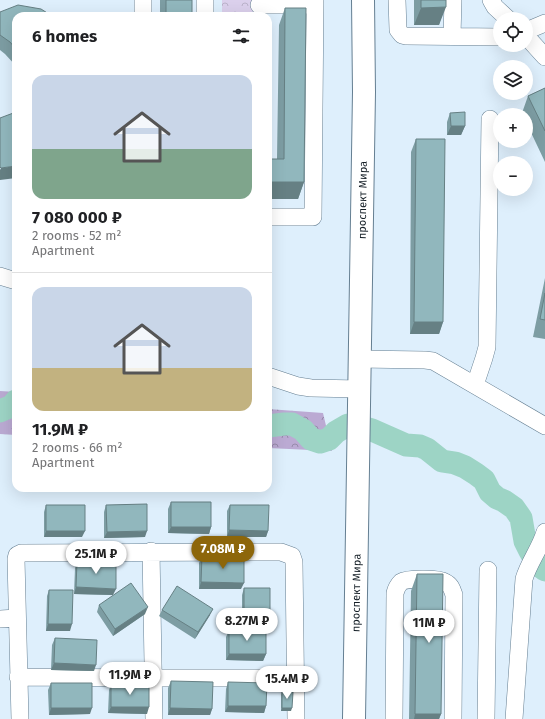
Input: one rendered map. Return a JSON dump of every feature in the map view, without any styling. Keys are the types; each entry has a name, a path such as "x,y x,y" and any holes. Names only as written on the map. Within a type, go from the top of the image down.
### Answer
{"main road":[{"name":"проспект Мира","path":"354,719 364,92 363,0"}],"street":[{"path":"143,0 143,12"},
{"path":"205,0 205,12"},
{"path":"397,0 398,30 402,35 493,37"},
{"path":"452,36 453,0"},
{"path":"491,0 500,12"},
{"path":"259,7 315,3 312,216 272,217"},
{"path":"533,28 545,22"},
{"path":"533,44 545,57"},
{"path":"475,385 487,347 490,119"},
{"path":"0,276 12,280"},
{"path":"359,359 433,361 545,426"},
{"path":"272,377 298,386 359,394"},
{"path":"514,719 522,593 527,570 543,538"},
{"path":"151,551 154,719"},
{"path":"20,719 18,677 17,555 21,553 151,551 281,552 292,556 294,562 296,719"},
{"path":"486,719 488,570"},
{"path":"394,719 395,593 397,587 402,582 407,580 439,580 446,582 452,587 454,595 453,719"},
{"path":"0,618 17,618"},
{"path":"18,677 296,678"}],"green space":[{"path":"222,0 253,0 253,12 222,12"},
{"path":"0,391 12,392 12,435 0,434"},
{"path":"272,409 323,413 332,451 272,448"}],"building":[{"path":"166,0 192,0 192,12 166,12"},
{"path":"421,0 446,0 446,7 421,8"},
{"path":"18,5 41,9 46,12 12,12 12,44 0,35 0,12"},
{"path":"285,8 306,8 304,182 272,182 272,159 284,159"},
{"path":"545,88 545,131 530,100 533,100 533,94"},
{"path":"465,112 465,126 451,126 450,113"},
{"path":"12,114 12,167 1,168 0,167 0,118"},
{"path":"416,139 445,139 443,322 414,322"},
{"path":"545,293 545,320 540,319"},
{"path":"171,502 211,502 211,527 171,527"},
{"path":"147,504 147,531 107,532 106,505"},
{"path":"46,505 85,505 85,531 46,531"},
{"path":"230,505 269,505 268,531 229,530"},
{"path":"202,556 244,557 244,583 201,582"},
{"path":"77,562 116,563 116,589 76,587"},
{"path":"417,574 443,574 441,714 415,714"},
{"path":"131,583 148,607 115,629 99,605"},
{"path":"177,586 213,609 198,632 162,610"},
{"path":"244,588 270,588 270,620 244,620"},
{"path":"49,590 73,590 72,624 48,624"},
{"path":"229,630 266,631 266,654 229,654"},
{"path":"55,638 97,640 96,665 54,663"},
{"path":"171,681 213,682 212,709 170,708"},
{"path":"228,682 267,683 266,706 228,706"},
{"path":"51,683 92,683 92,708 51,708"},
{"path":"111,684 149,684 149,707 111,707"},
{"path":"282,692 293,692 292,708 282,708"}],"waterway":[{"path":"0,411 12,406"},
{"path":"272,426 292,424 303,430 311,439 320,442 329,439 336,432 348,425 362,427 406,445 420,446 427,449 442,461 455,463 465,467 484,480 490,492 497,498 514,508 521,518 525,541 538,565 545,570"}]}
